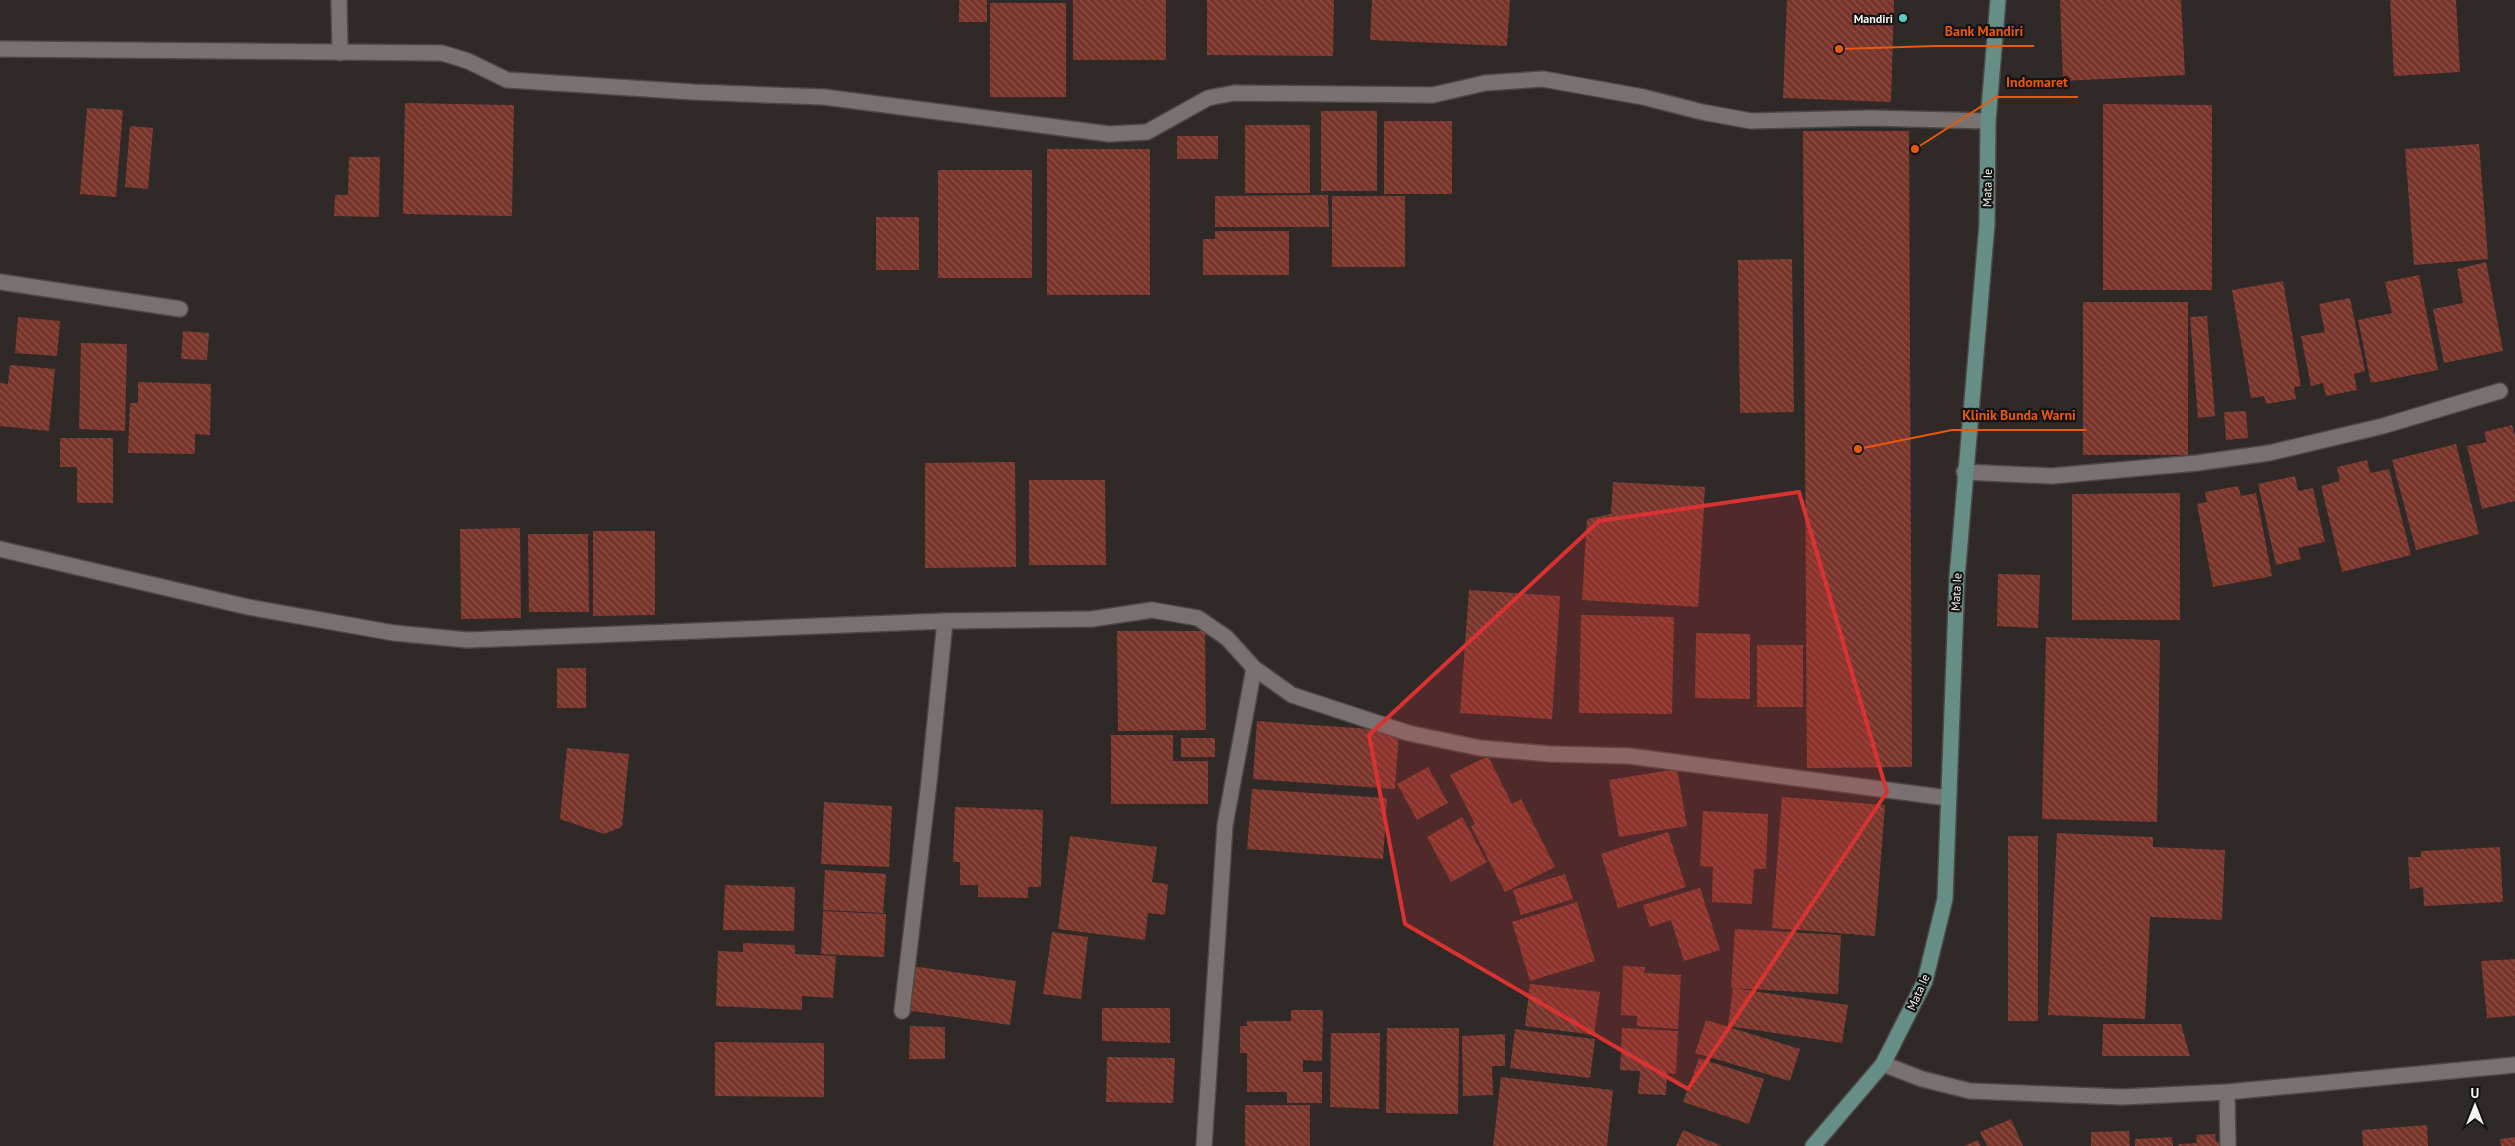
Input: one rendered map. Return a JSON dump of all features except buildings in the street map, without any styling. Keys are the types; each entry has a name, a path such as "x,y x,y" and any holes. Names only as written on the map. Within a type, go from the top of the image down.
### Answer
{"street":[{"path":"339,0 340,53"},
{"name":"Mata Ie","path":"1812,1146 1883,1064 1925,982 1934,952 1945,899 1957,578 1964,472 1987,224 1988,121 1998,0"},
{"path":"0,49 442,53 468,61 507,80 693,92 824,97 1109,134 1147,132 1208,98 1234,93 1434,95 1485,83 1543,79 1644,97 1702,112 1751,121 1871,118 1988,121"},
{"path":"0,282 180,309"},
{"path":"1964,472 2052,476 2197,463 2269,452 2384,426 2500,391"},
{"path":"0,549 248,607 394,633 468,640 945,621 1092,619 1152,610 1198,618 1227,638 1254,668 1292,695 1408,733 1480,748 1550,754 1629,756 1948,798"},
{"path":"902,1011 929,782 945,621"},
{"path":"1204,1146 1225,825 1254,668"},
{"path":"1883,1064 1922,1079 1970,1091 2122,1097 2227,1092 2515,1065"},
{"path":"2227,1092 2228,1146"}],"highlighted area":[{"path":"1799,492 1887,792 1688,1089 1405,924 1369,735 1599,521"}],"place":[{"name":"Mandiri","path":"1903,18"},
{"name":"Bank Mandiri","path":"1839,49"},
{"name":"Indomaret","path":"1915,149"},
{"name":"Klinik Bunda Warni","path":"1858,449"}]}
